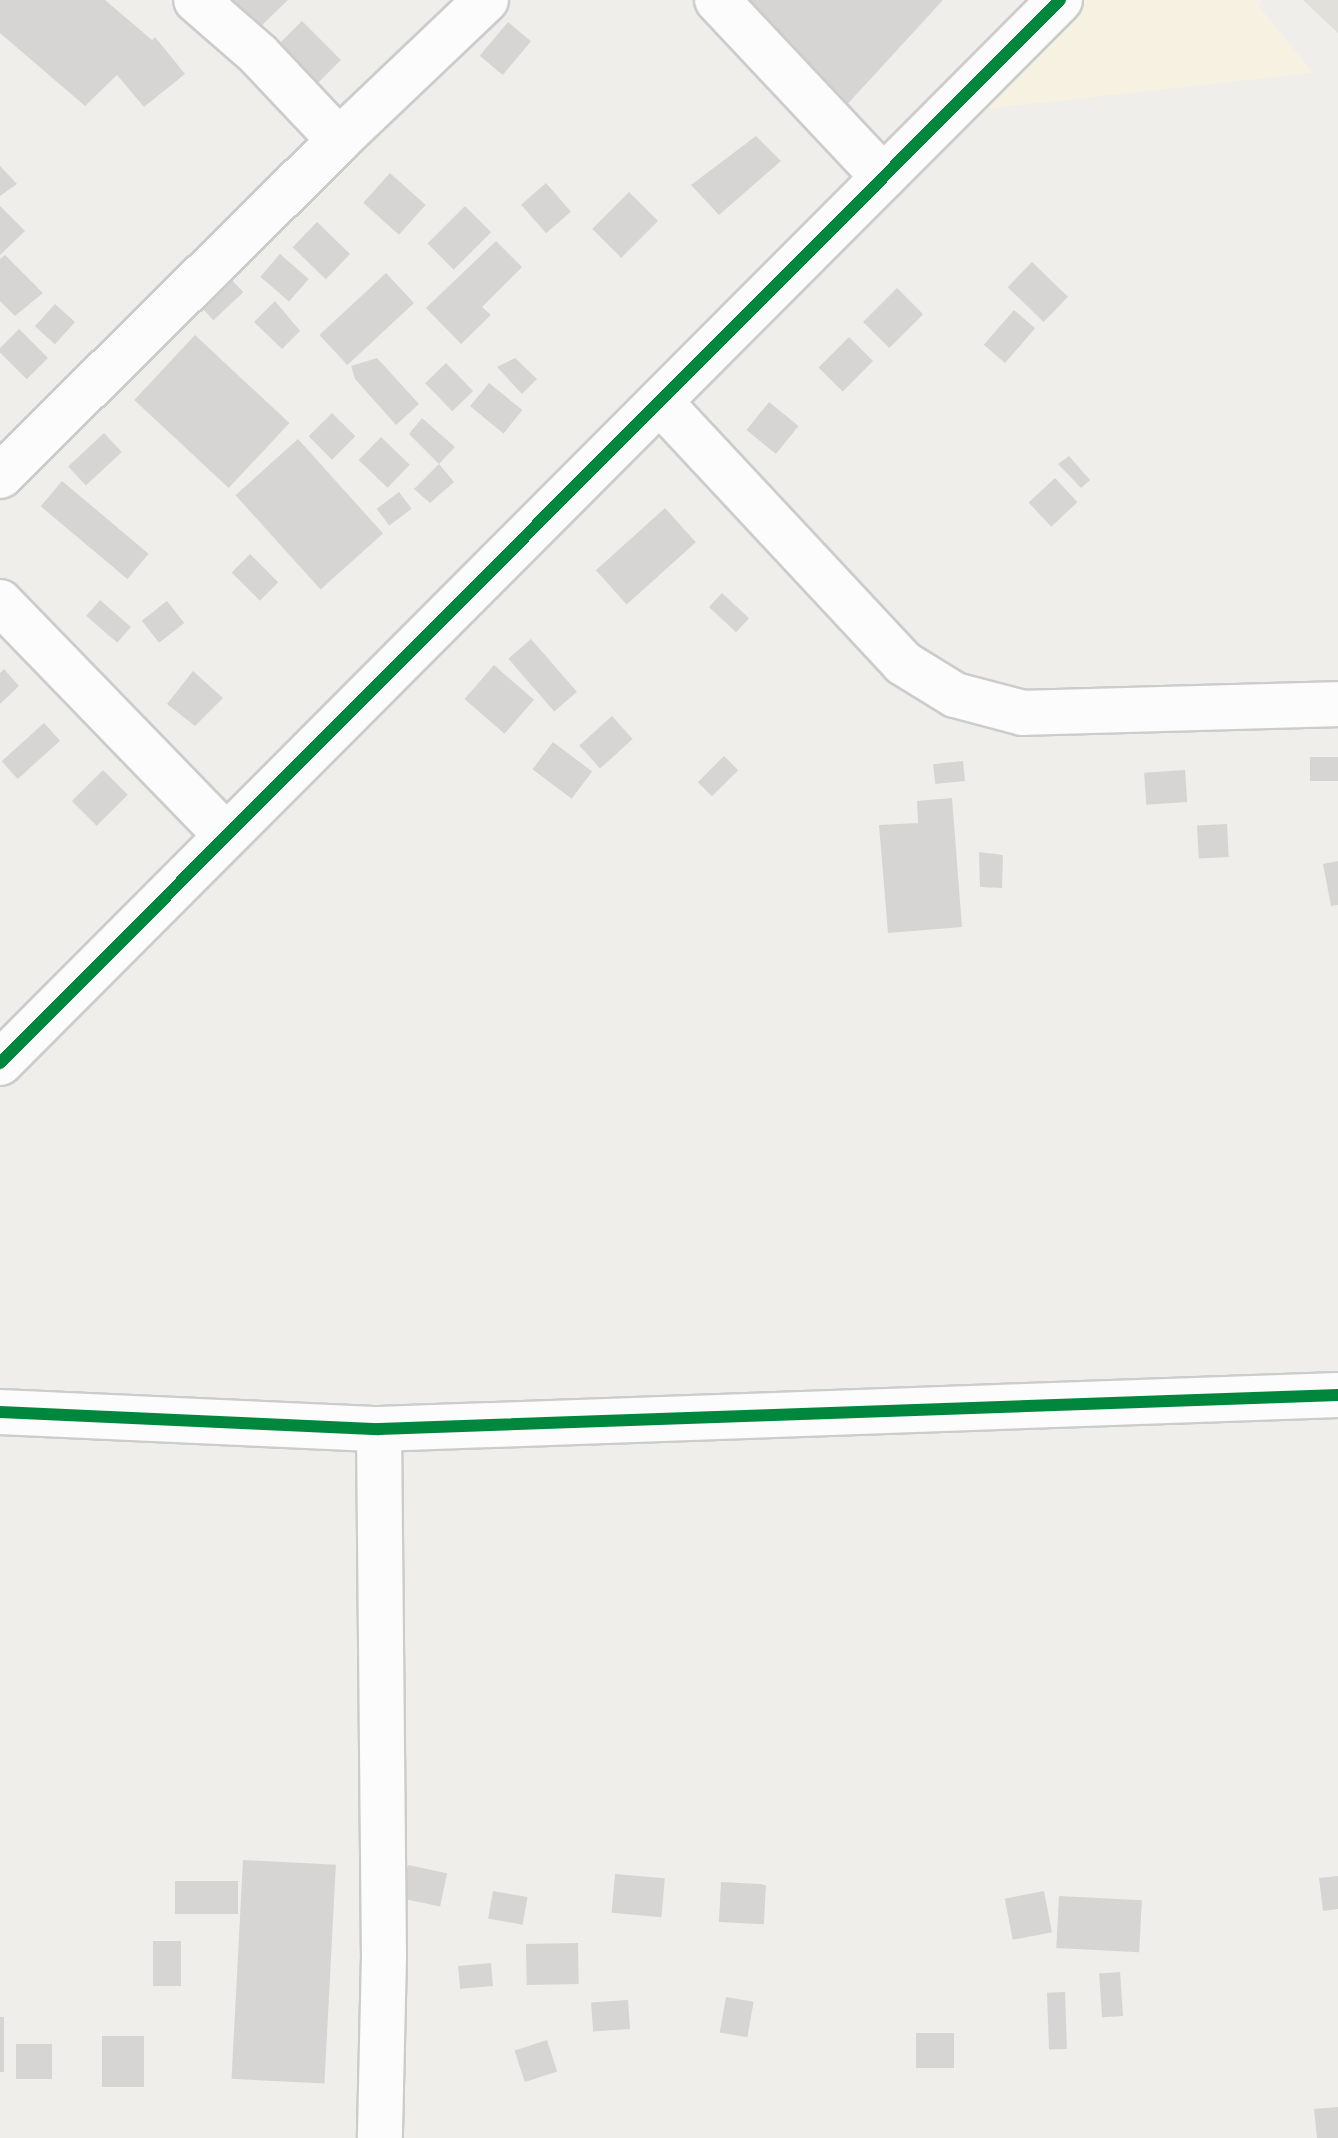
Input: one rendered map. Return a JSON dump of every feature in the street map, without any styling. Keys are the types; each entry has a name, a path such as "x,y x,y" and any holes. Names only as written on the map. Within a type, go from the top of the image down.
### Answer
{"street":[{"path":"196,0 258,54 339,140"},
{"path":"0,476 339,140 486,0"},
{"path":"717,0 883,177"},
{"path":"0,1063 1060,0"},
{"path":"660,402 903,663 955,695 1023,713 1338,704"},
{"path":"0,602 226,835"},
{"path":"2,1409 379,1429 1338,1395"},
{"path":"379,1429 384,1939 380,2138"}],"shaded area":[{"path":"1303,0 1338,0 1338,33"}],"sand":[{"path":"1074,0 1262,0 1258,5 1313,73 948,113"}],"building":[{"path":"0,0 105,0 152,40 155,37 185,74 144,107 117,75 85,106 0,33"},
{"path":"226,0 288,0 256,31"},
{"path":"737,0 943,0 843,109"},
{"path":"302,21 341,60 316,85 277,46"},
{"path":"508,22 531,41 503,75 480,56"},
{"path":"756,136 781,161 719,215 691,185"},
{"path":"0,166 17,184 0,196"},
{"path":"390,173 426,205 399,235 363,203"},
{"path":"546,183 571,212 546,233 521,205"},
{"path":"629,192 658,221 621,258 592,229"},
{"path":"0,206 25,231 0,255"},
{"path":"465,206 491,232 454,270 428,243"},
{"path":"317,222 350,254 326,279 293,247"},
{"path":"496,241 522,267 482,307 491,315 461,344 426,308"},
{"path":"280,254 309,279 289,302 260,277"},
{"path":"5,255 43,293 15,316 0,301 0,259"},
{"path":"1032,262 1068,297 1044,322 1008,287"},
{"path":"386,273 414,303 347,365 319,335"},
{"path":"229,277 243,292 213,320 199,305"},
{"path":"897,288 923,314 889,348 863,322"},
{"path":"275,301 300,331 282,349 254,322"},
{"path":"55,304 75,322 55,344 35,326"},
{"path":"1014,310 1035,328 1005,363 984,345"},
{"path":"19,329 48,358 27,379 0,352 0,348"},
{"path":"195,335 289,423 229,488 134,400"},
{"path":"849,337 873,361 843,391 819,367"},
{"path":"377,358 419,404 396,425 355,379 351,366"},
{"path":"515,358 537,379 522,394 497,367"},
{"path":"446,363 473,391 452,411 425,383"},
{"path":"489,383 522,410 504,433 470,406"},
{"path":"769,402 799,426 776,454 746,430"},
{"path":"332,413 355,436 332,460 309,436"},
{"path":"422,418 455,447 439,464 409,434"},
{"path":"104,433 122,452 86,485 68,466"},
{"path":"381,437 410,465 388,488 359,460"},
{"path":"298,439 383,533 321,590 236,495"},
{"path":"1069,456 1090,480 1081,488 1058,464"},
{"path":"439,464 454,482 430,503 414,489"},
{"path":"1055,478 1078,502 1051,527 1029,503"},
{"path":"62,481 149,554 127,579 41,506"},
{"path":"399,492 412,509 389,526 377,509"},
{"path":"665,508 696,542 627,604 596,570"},
{"path":"250,554 278,582 260,601 232,572"},
{"path":"722,593 749,618 736,632 709,607"},
{"path":"100,600 131,627 117,643 86,616"},
{"path":"167,601 184,623 159,643 142,621"},
{"path":"531,639 577,692 554,712 508,659"},
{"path":"494,665 534,700 504,734 464,699"},
{"path":"4,669 19,686 0,704 0,673"},
{"path":"193,671 223,698 195,726 167,704"},
{"path":"612,716 633,739 600,768 579,745"},
{"path":"44,723 60,741 18,779 2,761"},
{"path":"553,742 592,771 572,799 533,769"},
{"path":"724,756 738,770 712,796 698,782"},
{"path":"1310,757 1338,757 1338,781 1310,781"},
{"path":"963,761 965,781 935,784 933,764"},
{"path":"103,770 128,795 97,826 72,801"},
{"path":"1185,770 1187,802 1146,805 1144,773"},
{"path":"952,798 962,927 888,933 879,825 918,823 917,801"},
{"path":"1227,824 1229,857 1199,859 1197,826"},
{"path":"979,852 1003,855 1002,888 980,887"},
{"path":"1338,861 1338,905 1331,906 1323,864"},
{"path":"243,1860 336,1865 324,2084 232,2079"},
{"path":"408,1865 447,1873 440,1907 401,1898"},
{"path":"615,1874 665,1878 661,1917 612,1913"},
{"path":"1338,1876 1338,1909 1323,1911 1319,1878"},
{"path":"175,1881 238,1881 238,1914 175,1914"},
{"path":"721,1882 766,1884 764,1924 719,1922"},
{"path":"493,1891 527,1897 523,1925 488,1919"},
{"path":"1044,1891 1052,1932 1013,1940 1005,1899"},
{"path":"1059,1896 1142,1900 1139,1952 1056,1948"},
{"path":"153,1941 181,1941 181,1986 153,1986"},
{"path":"578,1943 579,1984 527,1985 526,1944"},
{"path":"491,1963 493,1986 460,1989 458,1966"},
{"path":"1120,1972 1123,2016 1102,2017 1099,1973"},
{"path":"1065,1992 1067,2049 1049,2050 1047,1993"},
{"path":"726,1997 754,2002 747,2037 720,2032"},
{"path":"628,2000 630,2029 593,2032 591,2003"},
{"path":"0,2017 4,2017 4,2072 0,2072"},
{"path":"916,2033 954,2033 954,2068 916,2068"},
{"path":"102,2036 144,2036 144,2087 102,2087"},
{"path":"547,2040 557,2071 525,2082 515,2051"},
{"path":"16,2044 52,2044 52,2079 16,2079"},
{"path":"1338,2107 1338,2138 1317,2138 1314,2109"}],"cycle path":[{"path":"0,1063 1060,0"},
{"path":"0,1412 379,1429 1338,1395"}]}
